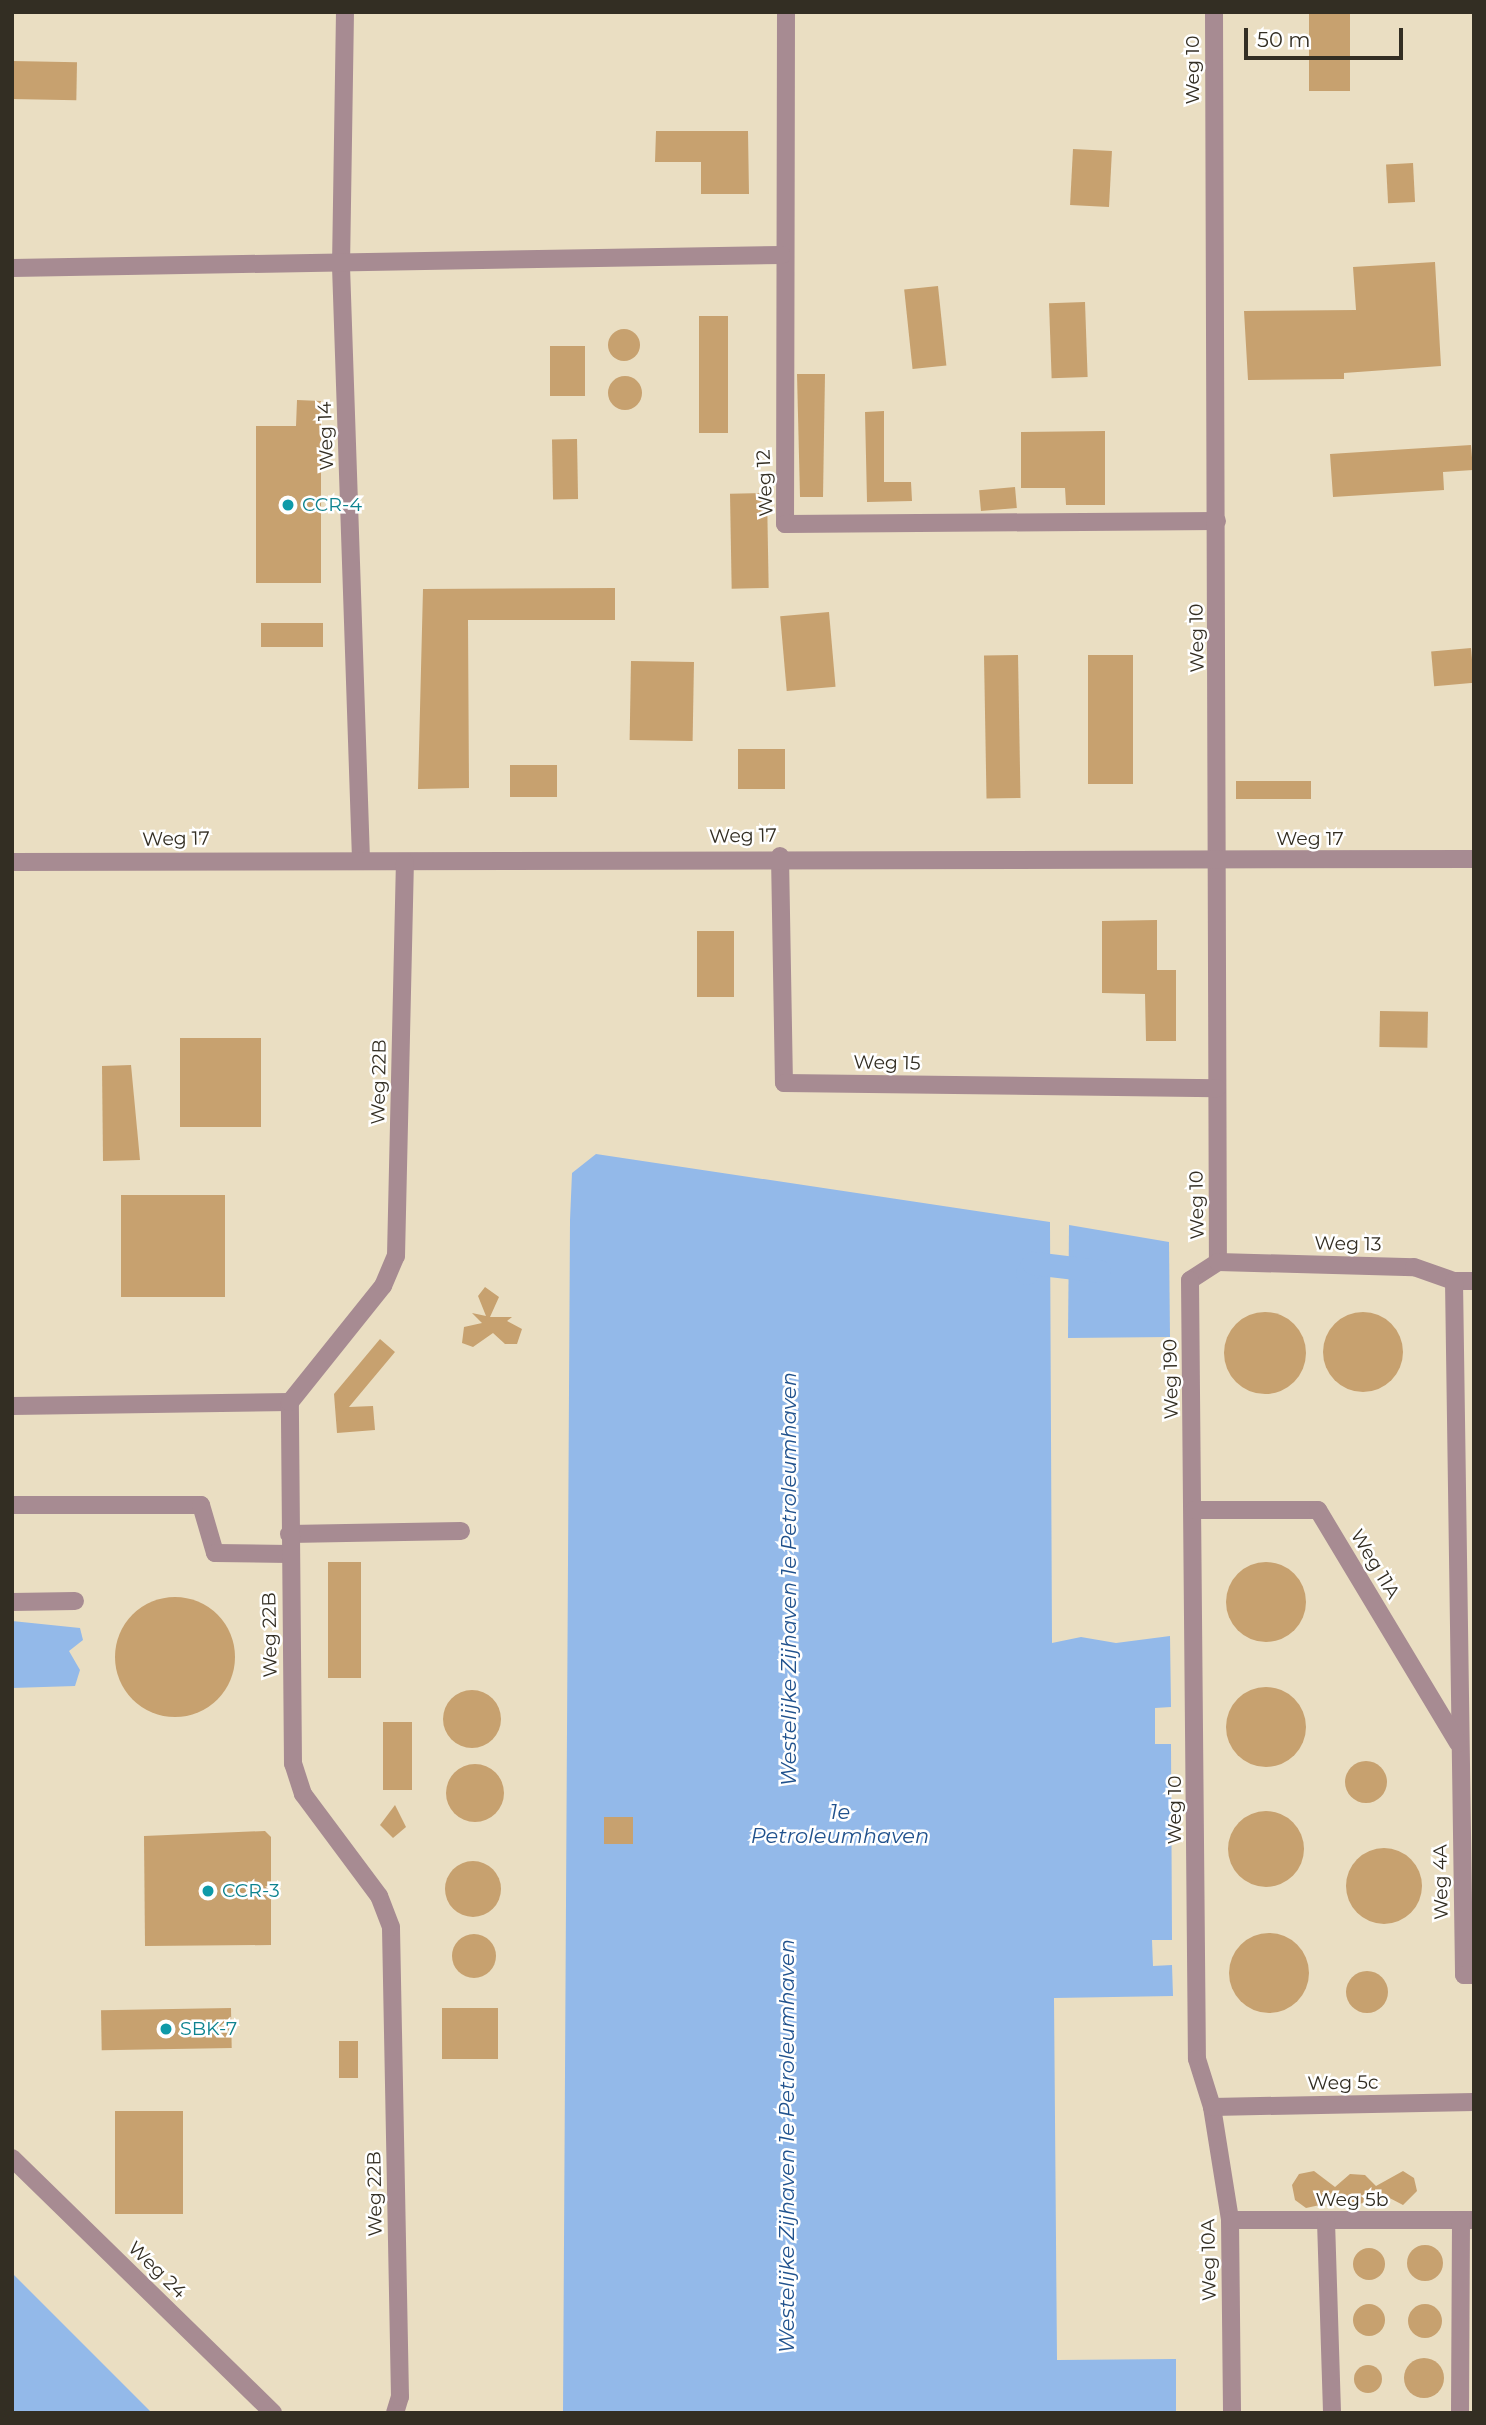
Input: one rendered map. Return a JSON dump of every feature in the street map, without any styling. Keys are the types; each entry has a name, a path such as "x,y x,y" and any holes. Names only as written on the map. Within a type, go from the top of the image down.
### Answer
{"lane":[{"name":"Weg 14","path":"345,12 341,266 360,858"},
{"name":"Weg 12","path":"786,12 782,255 785,524 1217,521"},
{"name":"Weg 10","path":"1214,12 1221,860 1216,1088 1218,1262"},
{"path":"12,268 341,266 782,255"},
{"name":"Weg 17","path":"12,862 360,858 405,862 780,856 1474,859"},
{"name":"Weg 15","path":"780,856 784,1083 1216,1088"},
{"name":"Weg 22B","path":"395,2413 400,2397 391,1927 379,1896 303,1794 293,1763 289,1402 383,1286 396,1256 405,862"},
{"name":"Weg 13","path":"1218,1262 1414,1267 1454,1281 1474,1281"},
{"name":"Weg 190","path":"1194,1510 1190,1280 1218,1262"},
{"path":"1454,1281 1460,1745 1467,1779"},
{"path":"12,1406 289,1402"},
{"path":"12,1504 201,1505 215,1553 289,1554"},
{"name":"Weg 10","path":"1194,1510 1197,2059 1212,2107"},
{"name":"Weg 11A","path":"1194,1510 1318,1510 1460,1745"},
{"path":"289,1534 461,1531"},
{"path":"12,1602 75,1601"},
{"name":"Weg 4A","path":"1467,1779 1464,1975 1474,1975"},
{"name":"Weg 5c","path":"1212,2107 1474,2102"},
{"name":"Weg 10A","path":"1212,2107 1230,2220 1232,2413"},
{"name":"Weg 24","path":"12,2158 273,2413"},
{"name":"Weg 5b","path":"1230,2220 1467,2220"},
{"path":"1460,2413 1467,2220"},
{"path":"1326,2221 1332,2413"}],"water":[{"name":"1e Petroleumhaven","path":"596,1154 1050,1222 1052,1643 1081,1637 1116,1643 1170,1636 1171,1707 1155,1708 1155,1744 1171,1744 1172,1940 1152,1940 1153,1966 1172,1965 1173,1996 1054,1998 1057,2360 1176,2359 1176,2413 563,2413 570,1220 572,1173"},
{"path":"1069,1225 1169,1242 1170,1337 1068,1338"},
{"path":"12,1621 80,1628 83,1640 69,1651 80,1670 75,1686 12,1688"},
{"path":"12,2273 152,2413 12,2413"}],"building":[{"path":"1309,12 1350,12 1350,91 1309,91"},
{"path":"12,61 77,62 76,100 12,99"},
{"path":"656,131 748,131 749,194 701,194 701,162 655,162"},
{"path":"1073,149 1112,151 1109,207 1070,205"},
{"path":"1413,163 1415,202 1388,203 1386,164"},
{"path":"1435,262 1441,366 1344,373 1344,379 1248,380 1244,311 1356,310 1353,267"},
{"path":"938,286 946,366 913,369 904,290"},
{"path":"1085,302 1088,377 1052,378 1049,303"},
{"path":"699,316 728,316 728,433 699,433"},
{"path":"624,329 635,334 640,345 635,356 624,361 613,356 608,345 613,334"},
{"path":"550,346 585,346 585,396 550,396"},
{"path":"797,374 825,374 823,497 800,497"},
{"path":"625,376 637,381 642,393 637,405 625,410 613,405 608,393 613,381"},
{"name":"CCR-4","path":"297,400 321,401 321,583 256,583 256,426 296,426"},
{"path":"884,411 884,482 911,482 912,501 867,502 865,412"},
{"path":"1105,431 1105,505 1066,505 1065,488 1021,488 1021,432"},
{"path":"552,439 577,439 578,499 553,499"},
{"path":"1471,445 1473,470 1443,472 1444,490 1333,497 1330,454"},
{"path":"1015,487 1017,508 981,511 979,490"},
{"path":"767,493 769,588 732,589 730,494"},
{"path":"615,588 615,620 468,620 469,788 418,789 423,589"},
{"path":"829,612 836,687 787,691 780,616"},
{"path":"261,623 323,623 323,647 261,647"},
{"path":"1471,648 1474,683 1434,686 1431,651"},
{"path":"1018,655 1020,798 987,799 984,656"},
{"path":"1088,655 1133,655 1133,784 1088,784"},
{"path":"631,661 694,662 693,741 630,740"},
{"path":"738,749 785,749 785,789 738,789"},
{"path":"510,765 557,765 557,797 510,797"},
{"path":"1236,781 1311,781 1311,799 1236,799"},
{"path":"1157,920 1157,970 1176,970 1176,1041 1146,1041 1145,994 1102,993 1102,921"},
{"path":"697,931 734,931 734,997 697,997"},
{"path":"1380,1011 1428,1012 1427,1048 1379,1047"},
{"path":"180,1038 261,1038 261,1127 180,1127"},
{"path":"131,1065 140,1160 103,1161 102,1066"},
{"path":"121,1195 225,1195 225,1297 121,1297"},
{"path":"485,1287 499,1297 490,1317 512,1317 507,1321 522,1329 517,1344 505,1344 493,1333 473,1347 462,1343 464,1327 482,1323 472,1313 486,1316 478,1296"},
{"path":"1265,1312 1281,1315 1294,1324 1303,1337 1306,1353 1303,1369 1294,1382 1281,1391 1265,1394 1249,1391 1236,1382 1227,1369 1224,1353 1227,1337 1236,1324 1249,1315"},
{"path":"1363,1312 1378,1315 1391,1324 1400,1337 1403,1352 1400,1367 1391,1380 1378,1389 1363,1392 1348,1389 1335,1380 1326,1367 1323,1352 1326,1337 1335,1324 1348,1315"},
{"path":"380,1339 395,1352 349,1407 373,1406 375,1430 337,1433 334,1394"},
{"path":"328,1562 361,1562 361,1678 328,1678"},
{"path":"1266,1562 1281,1565 1294,1574 1303,1587 1306,1602 1303,1617 1294,1630 1281,1639 1266,1642 1251,1639 1238,1630 1229,1617 1226,1602 1229,1587 1238,1574 1251,1565"},
{"path":"175,1597 198,1602 217,1615 230,1634 235,1657 230,1680 217,1699 198,1712 175,1717 152,1712 133,1699 120,1680 115,1657 120,1634 133,1615 152,1602"},
{"path":"1266,1687 1281,1690 1294,1699 1303,1712 1306,1727 1303,1742 1294,1755 1281,1764 1266,1767 1251,1764 1238,1755 1229,1742 1226,1727 1229,1712 1238,1699 1251,1690"},
{"path":"466,1690 478,1690 493,1698 501,1713 501,1725 493,1740 478,1748 466,1748 451,1740 443,1725 443,1713 451,1698"},
{"path":"383,1722 412,1722 412,1790 383,1790"},
{"path":"1366,1761 1381,1767 1387,1782 1381,1797 1366,1803 1351,1797 1345,1782 1351,1767"},
{"path":"469,1764 481,1764 496,1772 504,1787 504,1799 496,1814 481,1822 469,1822 454,1814 446,1799 446,1787 454,1772"},
{"path":"395,1805 406,1827 393,1838 380,1825"},
{"path":"1266,1811 1280,1814 1293,1822 1301,1835 1304,1849 1301,1863 1293,1876 1280,1884 1266,1887 1252,1884 1239,1876 1231,1863 1228,1849 1231,1835 1239,1822 1252,1814"},
{"path":"604,1817 633,1817 633,1844 604,1844"},
{"name":"CCR-3","path":"265,1831 271,1837 271,1945 145,1946 144,1836"},
{"path":"1384,1848 1398,1851 1411,1859 1419,1872 1422,1886 1419,1900 1411,1913 1398,1921 1384,1924 1370,1921 1357,1913 1349,1900 1346,1886 1349,1872 1357,1859 1370,1851"},
{"path":"468,1861 478,1861 493,1869 499,1878 499,1900 493,1909 478,1917 468,1917 450,1905 445,1894 445,1884 457,1866"},
{"path":"1269,1933 1284,1936 1297,1945 1306,1958 1309,1973 1306,1988 1297,2001 1284,2010 1269,2013 1254,2010 1241,2001 1232,1988 1229,1973 1232,1958 1241,1945 1254,1936"},
{"path":"474,1934 489,1941 496,1956 489,1971 474,1978 459,1971 452,1956 459,1941"},
{"path":"1367,1971 1382,1977 1388,1992 1382,2007 1367,2013 1352,2007 1346,1992 1352,1977"},
{"name":"SBK-7","path":"231,2008 232,2048 102,2050 101,2010"},
{"path":"442,2008 498,2008 498,2059 442,2059"},
{"path":"339,2041 358,2041 358,2078 339,2078"},
{"path":"115,2111 183,2111 183,2214 115,2214"},
{"path":"1314,2171 1335,2187 1350,2174 1365,2175 1376,2186 1403,2171 1414,2178 1417,2191 1403,2205 1380,2193 1355,2207 1333,2191 1320,2205 1306,2208 1295,2200 1292,2185 1299,2174"},
{"path":"1425,2245 1438,2250 1443,2263 1438,2276 1425,2281 1412,2276 1407,2263 1412,2250"},
{"path":"1369,2248 1380,2253 1385,2264 1380,2275 1369,2280 1358,2275 1353,2264 1358,2253"},
{"path":"1369,2304 1381,2308 1385,2320 1381,2332 1369,2336 1357,2332 1353,2320 1357,2308"},
{"path":"1425,2304 1437,2309 1442,2321 1437,2333 1425,2338 1413,2333 1408,2321 1413,2309"},
{"path":"1424,2358 1438,2364 1444,2378 1438,2392 1424,2398 1410,2392 1404,2378 1410,2364"},
{"path":"1368,2365 1378,2369 1382,2379 1378,2389 1368,2393 1358,2389 1354,2379 1358,2369"}],"waterway":[{"path":"1027,1273 1033,1263 1099,1271"}],"place":[{"name":"CCR-4","path":"288,505"},
{"name":"CCR-3","path":"208,1891"},
{"name":"SBK-7","path":"166,2029"}],"water label":[{"name":"Westelijke Zijhaven 1e Petroleumhaven","path":"789,1579"},
{"name":"Westelijke Zijhaven 1e Petroleumhaven","path":"787,2146"}]}
